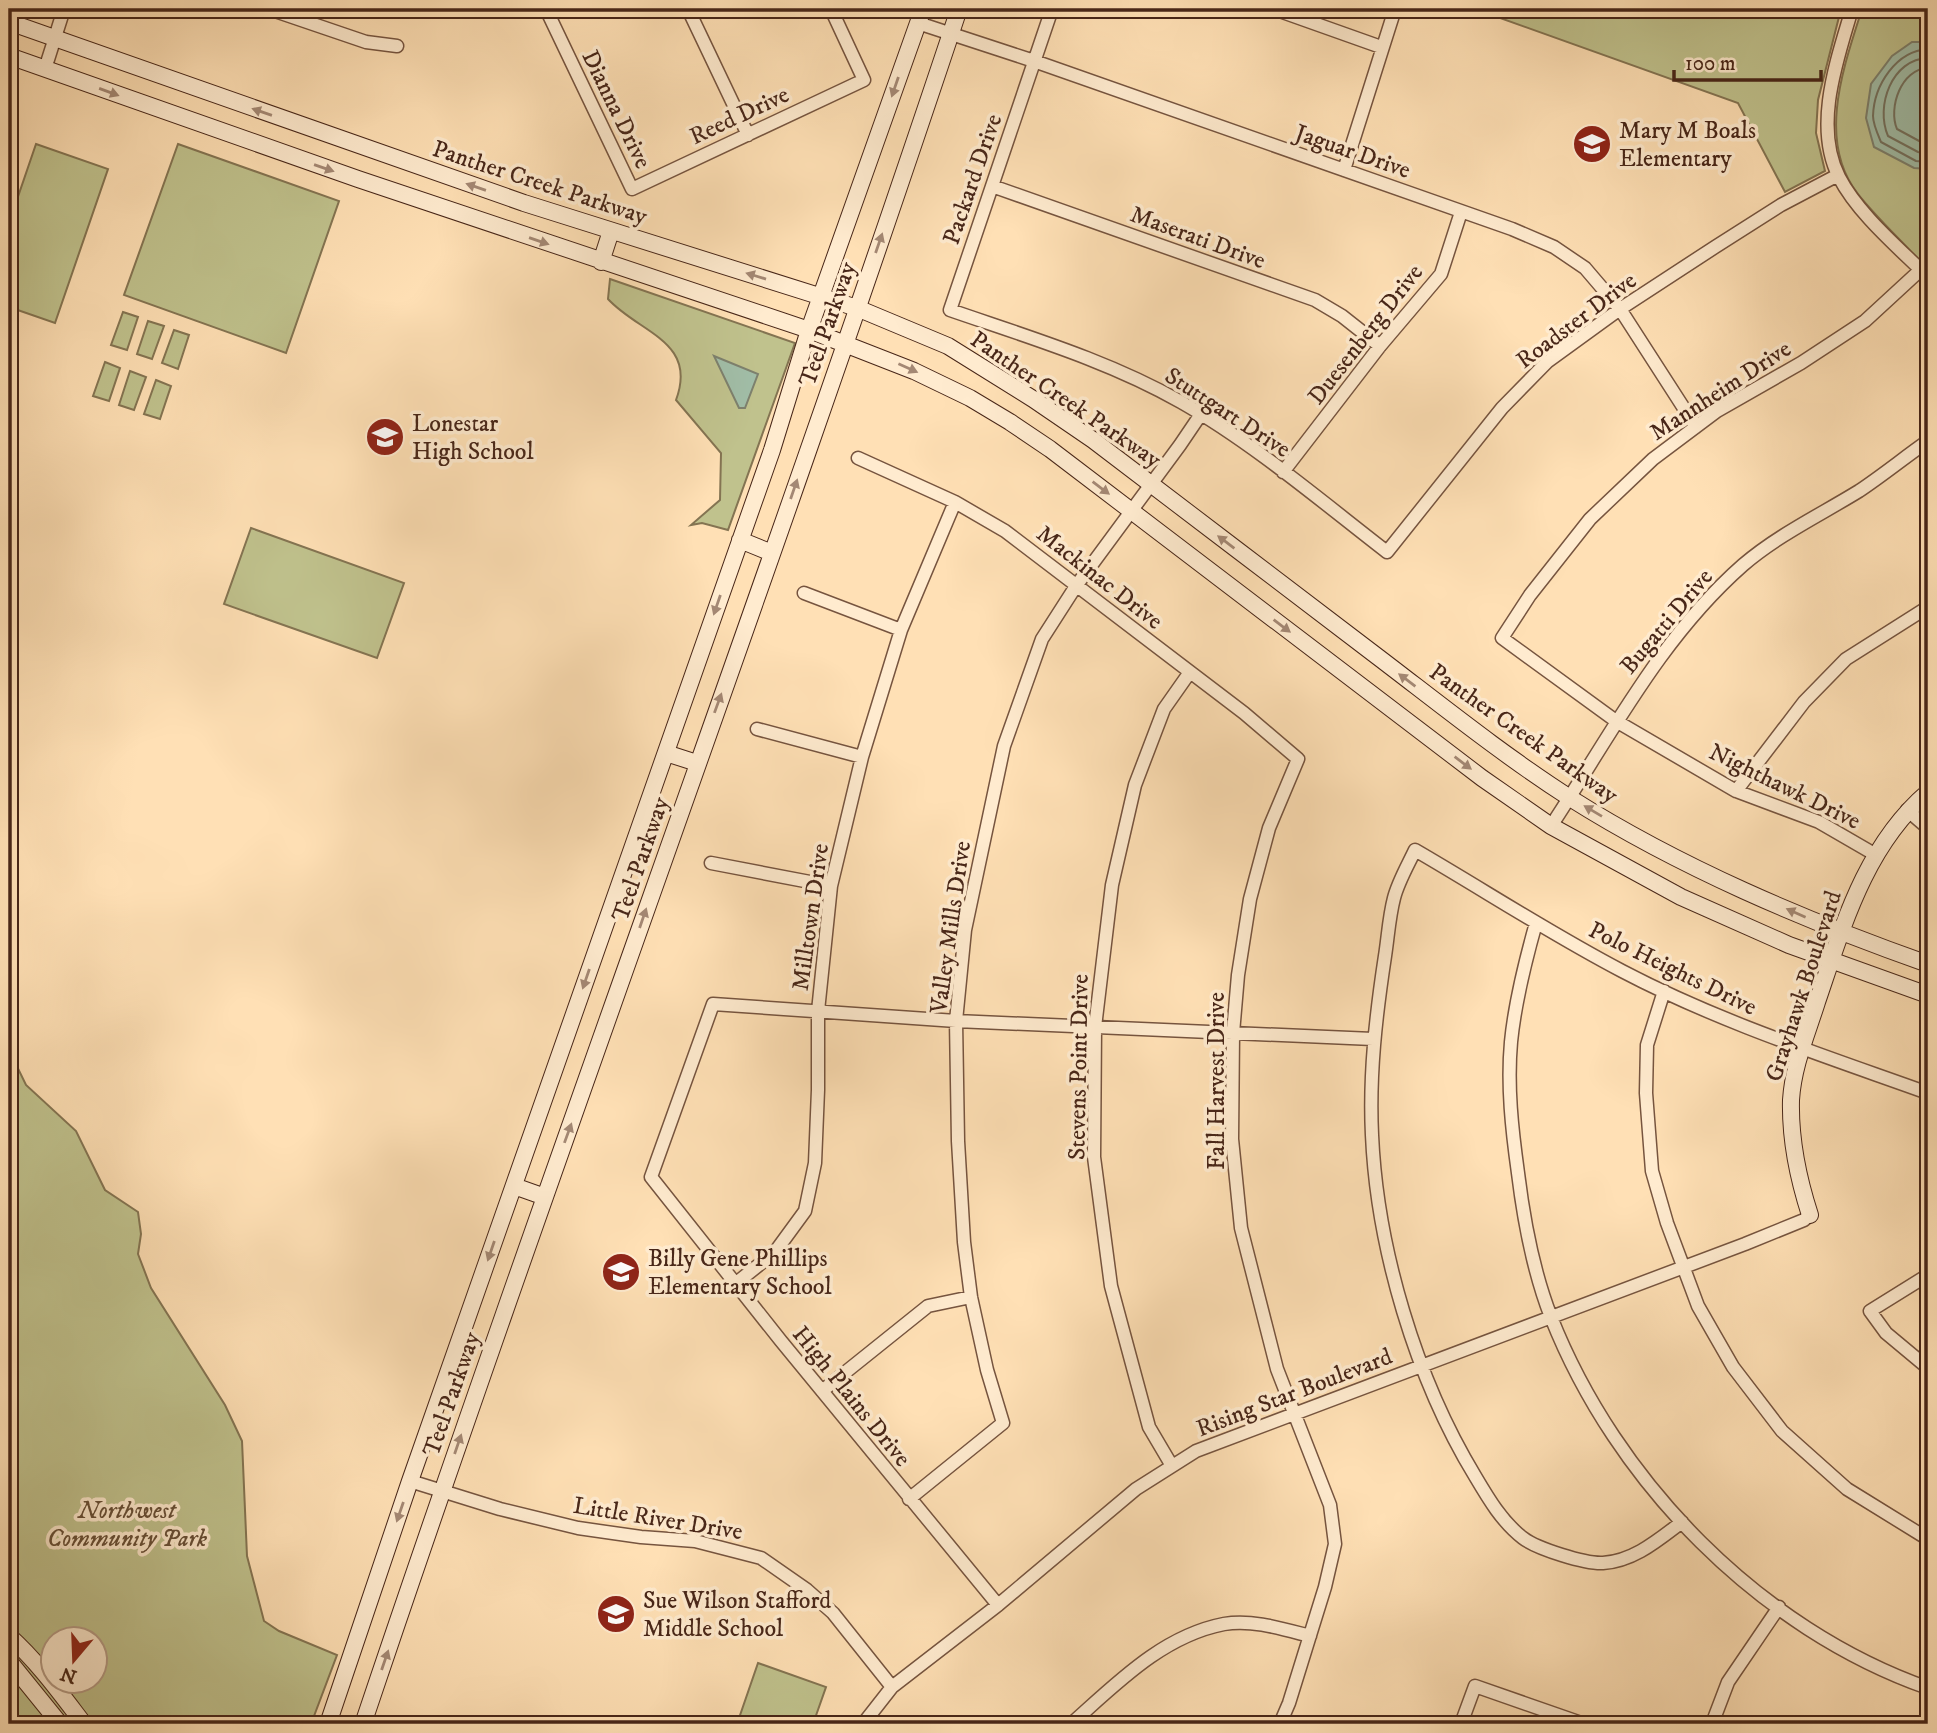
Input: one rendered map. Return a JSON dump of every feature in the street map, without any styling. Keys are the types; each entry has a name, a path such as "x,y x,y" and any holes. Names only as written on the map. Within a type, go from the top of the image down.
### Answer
{"main road":[{"name":"Teel Parkway","path":"363,1724 441,1492 772,553 959,9"},
{"name":"Teel Parkway","path":"328,1724 410,1481 772,450 809,330 920,16"},
{"name":"Panther Creek Parkway","path":"9,22 523,203 821,295 948,346 1033,399 1152,485 1490,743 1570,797 1673,857 1841,933 1928,964"},
{"name":"Panther Creek Parkway","path":"9,56 358,179 809,330 914,371 970,398 1050,449 1482,778 1551,826 1704,908 1789,945 1928,995"},
{"path":"358,179 369,149"},
{"path":"601,262 611,231"},
{"path":"740,540 772,553"},
{"path":"666,753 697,762"},
{"name":"Grayhawk Boulevard","path":"1810,1215 1791,1132 1794,1076 1802,1047 1859,885 1907,810 1928,792"},
{"path":"514,1186 545,1197"},
{"path":"9,1636 47,1676 84,1724"},
{"path":"9,1661 60,1724"}],"street":[{"path":"45,69 64,9"},
{"path":"269,9 366,42 397,46"},
{"name":"Dianna Drive","path":"546,9 632,189"},
{"path":"688,9 748,135"},
{"name":"Reed Drive","path":"632,189 864,80 831,9"},
{"name":"Packard Drive","path":"950,310 1052,9"},
{"path":"1275,9 1381,47"},
{"path":"1344,170 1395,9"},
{"path":"1852,9 1837,58 1827,127 1830,151 1838,175 1861,210 1926,270"},
{"name":"Jaguar Drive","path":"920,16 951,34 1344,170 1554,247 1584,268 1620,309 1696,427"},
{"name":"Roadster Drive","path":"1387,552 1502,408 1548,362 1620,309 1781,205 1838,175"},
{"name":"Maserati Drive","path":"992,186 1315,300 1342,316 1380,346"},
{"name":"Duesenberg Drive","path":"1283,472 1380,346 1441,274 1461,212"},
{"name":"Mannheim Drive","path":"1502,638 1530,595 1590,519 1653,459 1717,411 1801,363 1865,321 1926,270"},
{"name":"Stuttgart Drive","path":"950,310 1097,362 1153,387 1201,414 1283,472 1387,552"},
{"name":"Valley Mills Drive","path":"909,1499 1003,1423 987,1370 971,1297 964,1242 958,1141 956,1021 965,929 1004,746 1042,639 1076,586 1152,485 1201,414"},
{"name":"Bugatti Drive","path":"1551,826 1657,659 1703,602 1745,563 1788,532 1860,490 1928,441"},
{"name":"Mackinac Drive","path":"858,458 955,502 1005,531 1298,759"},
{"name":"Milltown Drive","path":"735,1284 775,1252 805,1211 815,1163 818,1011 831,886 862,757 901,629 955,502"},
{"path":"804,593 901,629"},
{"path":"1736,792 1804,702 1846,659 1928,607"},
{"name":"Nighthawk Drive","path":"1502,638 1616,721 1736,792 1819,822 1876,855"},
{"name":"Stevens Point Drive","path":"1172,1466 1149,1427 1111,1286 1094,1157 1094,1027 1112,885 1135,785 1164,709 1189,672"},
{"path":"757,729 862,757"},
{"name":"Fall Harvest Drive","path":"1280,1724 1310,1636 1335,1544 1330,1505 1277,1369 1241,1228 1231,1139 1233,1033 1238,975 1250,899 1269,828 1298,759"},
{"path":"1907,810 1928,828"},
{"name":"Polo Heights Drive","path":"1373,1039 1394,897 1415,850 1621,971 1750,1029 1928,1093"},
{"path":"711,863 831,886"},
{"path":"1536,923 1521,978 1511,1043 1510,1117 1529,1240 1551,1317 1576,1372 1604,1424 1665,1505 1719,1560 1831,1643 1928,1688"},
{"path":"1664,991 1647,1045 1646,1093 1652,1171 1682,1268 1698,1306 1733,1367 1782,1431 1847,1489 1928,1539"},
{"name":"High Plains Drive","path":"818,1011 712,1004 651,1177 909,1499 998,1605"},
{"path":"818,1011 956,1021 1373,1039 1372,1135 1380,1210 1398,1289 1422,1366 1461,1454 1493,1507 1524,1539 1565,1556 1603,1563 1639,1554 1682,1522"},
{"name":"Rising Star Boulevard","path":"863,1724 892,1688 998,1605 1136,1489 1196,1451 1682,1268 1804,1220 1810,1215"},
{"path":"1928,1275 1870,1311 1886,1333 1928,1368"},
{"path":"822,1391 928,1306 971,1297"},
{"name":"Little River Drive","path":"410,1481 513,1513 578,1528 695,1541 761,1558 807,1590 833,1613 892,1688"},
{"path":"1712,1724 1728,1682 1779,1607"},
{"path":"1071,1724 1137,1666 1176,1641 1225,1624 1264,1625 1310,1636"},
{"path":"1461,1724 1475,1686 1584,1724"}],"green space":[{"path":"1475,9 1841,9 1818,100 1816,133 1825,171 1785,192 1738,103"},
{"path":"1862,9 1928,9 1928,254 1920,261 1858,194 1845,173 1838,151 1836,127 1842,79"},
{"path":"36,144 108,169 55,323 9,307 9,223"},
{"path":"178,144 339,201 286,353 124,295"},
{"path":"610,279 795,343 728,530 702,523 691,525 720,500 721,453 676,400 681,380 679,364 672,351 662,340 608,299"},
{"path":"123,312 138,317 127,350 111,345"},
{"path":"148,321 164,326 152,359 137,354"},
{"path":"174,330 189,335 178,369 162,363"},
{"path":"105,362 120,368 109,401 93,396"},
{"path":"130,371 146,377 134,410 119,405"},
{"path":"156,380 171,386 160,419 144,414"},
{"path":"251,528 404,583 377,658 224,604"},
{"name":"Northwest Community Park","path":"9,1050 26,1085 76,1131 105,1190 138,1212 141,1234 138,1254 151,1288 225,1405 242,1441 247,1556 264,1621 279,1631 337,1655 311,1724 9,1724"},
{"path":"758,1663 826,1687 813,1724 737,1724"}],"water":[{"path":"1912,42 1928,42 1928,169 1914,168 1874,147 1866,118 1871,84 1892,56"},
{"path":"714,356 758,374 745,408 739,408"}],"place":[{"name":"Mary M Boals Elementary","path":"1592,144"},
{"name":"Lonestar High School","path":"385,437"},
{"name":"Billy Gene Phillips Elementary School","path":"621,1272"},
{"name":"Sue Wilson Stafford Middle School","path":"616,1614"}]}
